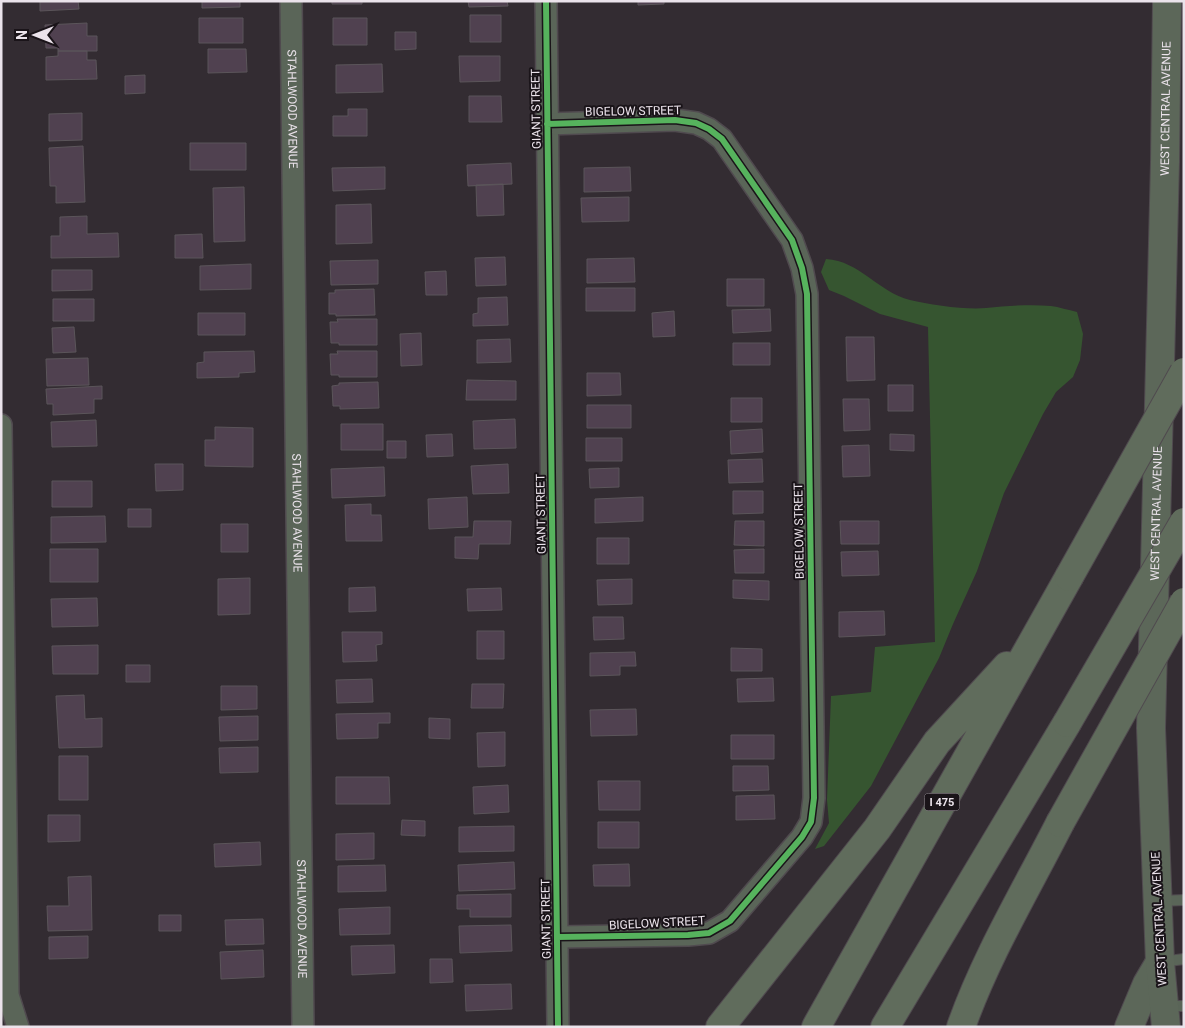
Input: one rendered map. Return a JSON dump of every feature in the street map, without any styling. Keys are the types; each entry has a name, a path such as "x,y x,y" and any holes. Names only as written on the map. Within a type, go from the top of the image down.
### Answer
{"highway":[{"name":"I 475","path":"816,1027 1184,372"},
{"path":"885,1027 1067,723 1184,522"},
{"path":"961,1027 994,952 1060,823 1184,602"},
{"path":"720,1027 877,829 937,742 1038,632"}],"main road":[{"name":"WEST CENTRAL AVENUE","path":"1167,1 1151,728 1171,901 1171,1013"},
{"path":"1130,1027 1147,984 1172,961"}],"street":[{"name":"STAHLWOOD AVENUE","path":"291,1 302,1027"},
{"name":"GIANT STREET","path":"546,1 558,1027"},
{"name":"BIGELOW STREET","path":"547,124 675,120 696,123 709,129 722,139 792,240 802,268 807,294 814,798 811,822 797,844 730,921 709,933 557,937"},
{"path":"1,425 8,995 18,1027"}],"green space":[{"path":"826,259 849,265 899,296 918,302 969,308 1043,305 1077,312 1083,334 1080,360 1073,377 1056,392 1004,493 977,571 939,658 871,786 824,846 815,849 829,823 827,800 831,696 871,692 875,647 935,642 928,327 880,314 829,290 821,272"}],"building":[{"path":"40,1 78,1 79,9 40,11"},
{"path":"202,1 240,1 240,7 202,8"},
{"path":"332,1 362,1 362,4 332,4"},
{"path":"468,1 507,1 508,6 469,7"},
{"path":"638,1 664,1 664,4 638,5"},
{"path":"470,15 501,15 501,42 470,42"},
{"path":"199,18 243,18 243,43 199,43"},
{"path":"333,18 367,18 367,45 333,45"},
{"path":"87,23 87,36 97,36 97,51 58,51 58,48 46,48 45,25"},
{"path":"395,32 416,32 416,49 395,50"},
{"path":"208,49 246,49 247,72 208,73"},
{"path":"58,51 87,51 87,60 96,60 97,79 46,80 46,57 58,56"},
{"path":"459,56 500,56 500,81 460,82"},
{"path":"382,64 383,92 336,93 336,65"},
{"path":"145,75 145,93 125,94 125,76"},
{"path":"469,96 501,96 502,122 469,122"},
{"path":"348,109 367,109 367,136 333,136 333,116 348,116"},
{"path":"82,113 82,140 49,141 49,114"},
{"path":"190,143 246,143 246,170 190,170"},
{"path":"83,146 85,202 56,203 56,186 50,186 49,148"},
{"path":"511,163 512,184 468,186 467,165"},
{"path":"385,167 385,189 333,191 332,168"},
{"path":"630,167 631,191 584,192 584,168"},
{"path":"503,184 504,215 477,216 476,185"},
{"path":"244,187 245,241 214,242 213,188"},
{"path":"629,197 629,221 582,222 581,198"},
{"path":"371,204 372,243 336,244 336,205"},
{"path":"87,216 87,234 118,233 119,257 51,258 51,236 60,236 60,217"},
{"path":"202,234 203,258 175,258 175,235"},
{"path":"505,257 506,285 476,286 475,258"},
{"path":"634,258 635,282 587,283 587,259"},
{"path":"378,260 378,284 331,285 330,261"},
{"path":"251,264 251,289 200,290 200,266"},
{"path":"52,270 92,270 92,290 52,291"},
{"path":"446,271 447,295 426,295 425,272"},
{"path":"727,279 764,279 764,306 727,306"},
{"path":"586,288 635,288 635,311 586,311"},
{"path":"374,289 375,315 336,316 336,314 329,314 329,293 335,293 335,290"},
{"path":"507,297 508,325 473,326 473,314 478,313 478,298"},
{"path":"53,299 94,299 94,321 53,321"},
{"path":"770,309 771,331 733,333 732,310"},
{"path":"674,311 675,336 653,337 652,313"},
{"path":"198,313 245,313 245,335 198,335"},
{"path":"337,319 377,319 377,345 339,345 339,343 331,343 330,322 338,322"},
{"path":"74,327 76,352 53,353 52,328"},
{"path":"421,333 422,365 401,366 400,334"},
{"path":"846,337 874,337 875,380 847,381"},
{"path":"510,339 511,362 477,363 477,340"},
{"path":"733,343 770,343 770,365 733,365"},
{"path":"254,351 255,372 239,373 239,377 197,378 197,363 204,362 204,352"},
{"path":"337,351 377,351 377,377 339,377 339,375 331,375 330,354 338,354"},
{"path":"88,358 89,385 47,386 46,359"},
{"path":"587,373 620,373 621,395 587,396"},
{"path":"467,380 516,381 516,400 466,400"},
{"path":"378,382 379,408 340,409 340,406 333,406 332,386 339,385 339,383"},
{"path":"888,385 913,385 913,411 888,411"},
{"path":"102,386 102,399 94,399 94,413 53,415 53,404 47,404 46,389"},
{"path":"731,398 762,398 762,422 731,422"},
{"path":"843,399 869,399 870,430 844,431"},
{"path":"587,405 631,405 631,428 587,428"},
{"path":"515,419 516,448 474,449 473,421"},
{"path":"96,420 97,446 52,447 51,422"},
{"path":"341,424 383,424 383,450 341,450"},
{"path":"215,427 253,428 253,467 205,466 205,440 215,440"},
{"path":"762,429 763,452 731,454 730,431"},
{"path":"452,434 453,456 427,457 426,435"},
{"path":"890,434 914,435 914,451 890,450"},
{"path":"586,438 622,438 622,461 586,461"},
{"path":"387,441 406,441 406,458 387,458"},
{"path":"869,445 870,476 843,477 842,446"},
{"path":"762,459 763,482 729,483 728,460"},
{"path":"155,464 183,464 183,490 156,491"},
{"path":"508,464 509,493 473,494 471,466"},
{"path":"384,467 385,496 332,498 331,469"},
{"path":"619,468 619,487 590,488 589,469"},
{"path":"52,481 92,481 92,507 52,507"},
{"path":"733,491 763,491 763,513 733,514"},
{"path":"467,497 468,527 429,529 428,499"},
{"path":"643,497 643,521 595,523 595,499"},
{"path":"371,504 371,515 381,515 382,541 346,541 345,505"},
{"path":"128,509 151,509 151,527 128,527"},
{"path":"105,516 106,542 51,543 51,517"},
{"path":"474,521 511,521 510,544 479,544 478,559 455,558 455,537 473,537"},
{"path":"735,521 764,521 764,546 734,545"},
{"path":"840,521 879,521 879,544 841,544"},
{"path":"221,524 248,524 248,552 221,552"},
{"path":"597,538 629,538 629,564 597,564"},
{"path":"50,549 98,549 98,582 50,582"},
{"path":"764,549 764,573 735,573 734,550"},
{"path":"878,551 879,575 842,576 841,552"},
{"path":"250,578 250,614 218,615 218,579"},
{"path":"632,579 632,604 598,605 597,580"},
{"path":"733,580 769,581 769,600 733,598"},
{"path":"375,587 376,611 349,612 349,588"},
{"path":"501,588 502,610 468,611 467,589"},
{"path":"97,598 98,626 52,627 51,599"},
{"path":"884,611 885,635 839,637 839,612"},
{"path":"593,617 623,617 624,639 594,640"},
{"path":"477,631 504,631 504,659 477,659"},
{"path":"342,632 382,632 382,644 376,645 377,661 343,662"},
{"path":"98,645 98,674 53,674 52,646"},
{"path":"731,648 762,649 762,671 731,671"},
{"path":"635,652 636,666 620,666 620,675 590,676 590,653"},
{"path":"126,665 150,665 150,682 126,682"},
{"path":"773,678 774,701 738,702 737,679"},
{"path":"372,679 373,702 337,703 336,680"},
{"path":"472,684 504,684 503,708 471,708"},
{"path":"221,686 257,686 257,709 221,710"},
{"path":"84,695 85,719 102,718 102,747 59,748 56,696"},
{"path":"636,709 637,735 591,736 590,710"},
{"path":"390,713 390,723 378,723 378,738 337,739 336,714"},
{"path":"258,716 258,740 220,741 219,717"},
{"path":"429,718 450,719 450,739 429,738"},
{"path":"505,732 505,766 478,767 477,733"},
{"path":"731,735 774,735 774,759 731,759"},
{"path":"258,747 258,772 220,773 219,748"},
{"path":"59,756 88,756 88,800 59,800"},
{"path":"733,766 768,766 769,790 733,791"},
{"path":"336,777 389,777 390,804 336,804"},
{"path":"598,781 640,781 640,810 599,810"},
{"path":"508,785 509,812 474,814 473,787"},
{"path":"774,795 775,819 736,820 736,796"},
{"path":"48,815 80,815 80,841 48,842"},
{"path":"402,820 425,821 425,836 401,835"},
{"path":"598,822 639,822 639,848 598,848"},
{"path":"514,826 514,851 459,852 459,827"},
{"path":"374,833 374,859 336,860 336,834"},
{"path":"260,842 261,865 215,867 214,844"},
{"path":"514,862 515,889 459,891 458,865"},
{"path":"629,864 630,886 594,886 593,865"},
{"path":"385,865 386,891 338,892 338,866"},
{"path":"91,876 92,930 48,931 47,906 69,906 68,877"},
{"path":"511,894 511,917 470,917 470,909 457,909 457,895"},
{"path":"390,907 390,934 340,935 339,909"},
{"path":"159,915 181,915 181,931 159,931"},
{"path":"263,919 264,944 226,945 225,920"},
{"path":"511,925 512,951 460,953 459,926"},
{"path":"88,936 88,958 49,959 49,937"},
{"path":"394,945 395,973 352,975 351,946"},
{"path":"263,950 264,977 221,979 220,952"},
{"path":"430,959 452,959 453,982 430,983"},
{"path":"511,984 512,1009 466,1011 465,985"}],"cycle path":[{"path":"546,1 558,1027"},
{"path":"547,124 675,120 696,123 709,129 722,139 792,240 802,268 807,294 814,798 811,822 802,837 730,921 709,933 557,937"}]}
